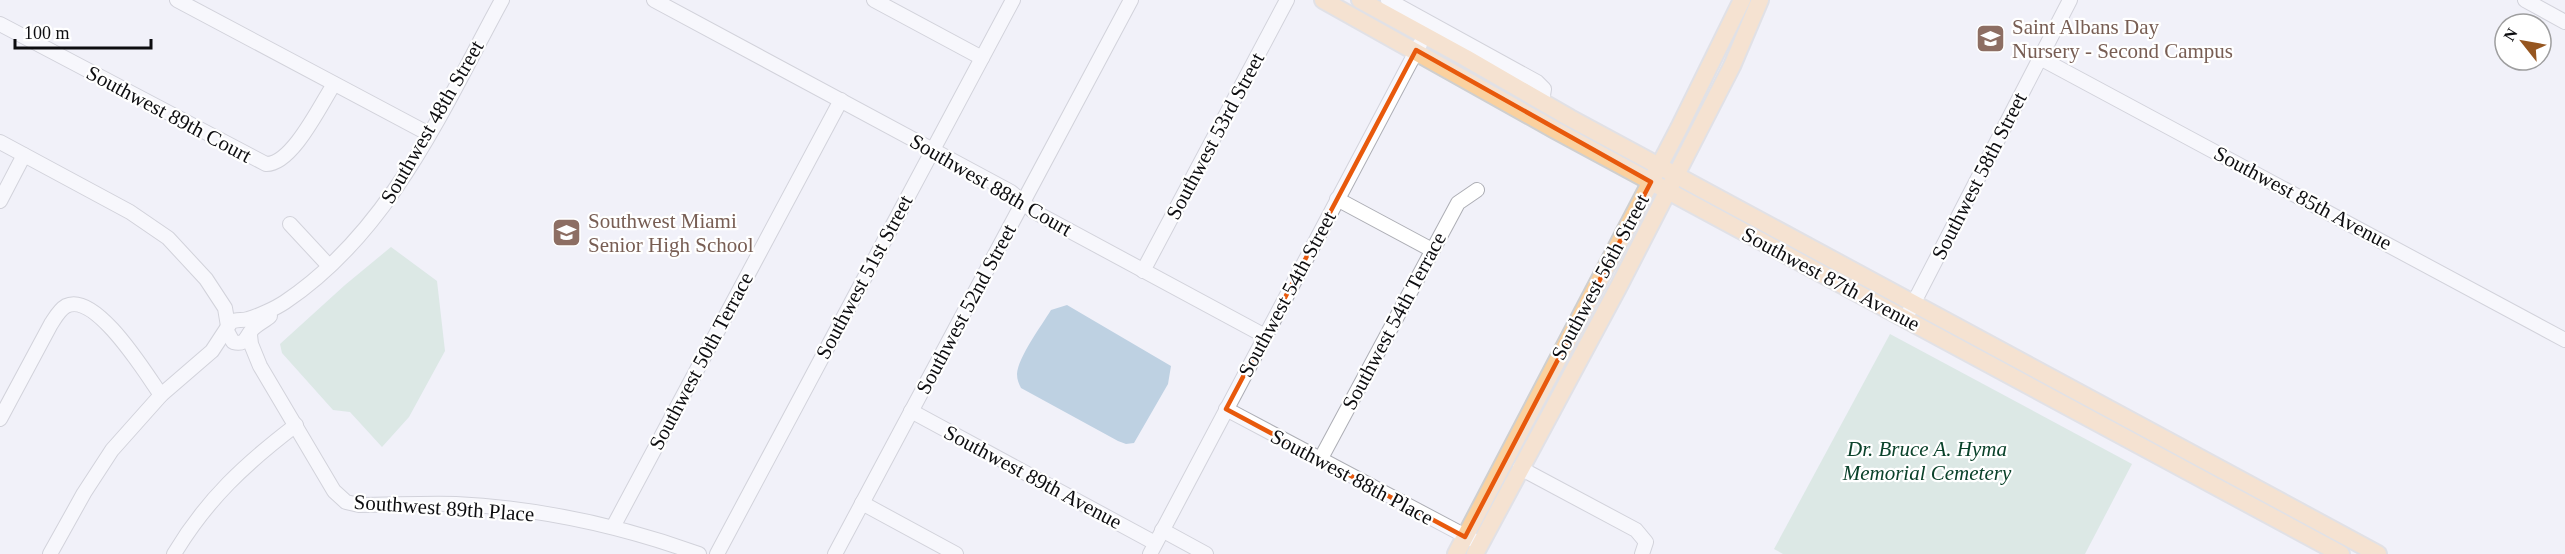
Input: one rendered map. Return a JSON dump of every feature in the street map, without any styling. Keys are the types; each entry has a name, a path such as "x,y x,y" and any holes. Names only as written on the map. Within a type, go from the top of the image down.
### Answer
{"main road":[{"name":"Southwest 87th Avenue","path":"1323,0 1516,107 1913,304 2371,552"},
{"name":"Southwest 87th Avenue","path":"1360,0 1542,102 1655,174"},
{"name":"Southwest 56th Street","path":"1474,545 1742,0"},
{"name":"Southwest 56th Street","path":"1456,554 1474,545 1520,468 1619,286 1732,66 1760,0"},
{"path":"1516,107 1535,107 1542,102"},
{"name":"Southwest 87th Avenue","path":"1672,183 1905,319 2341,554"},
{"path":"2030,386 2038,371"},
{"path":"2112,430 2120,415"},
{"path":"2150,451 2158,436"},
{"path":"2225,492 2234,477"}],"street":[{"path":"177,0 429,134"},
{"name":"Southwest 48th Street","path":"239,331 274,309 329,267 361,234 387,202 429,134 502,0"},
{"name":"Southwest 88th Court","path":"654,0 1011,192 1033,211 1265,336"},
{"path":"874,0 982,58"},
{"name":"Southwest 51st Street","path":"717,554 1013,0"},
{"name":"Southwest 52nd Street","path":"835,554 1131,0"},
{"name":"Southwest 53rd Street","path":"1143,271 1287,0"},
{"path":"1388,0 1538,82 1544,88 1542,102"},
{"name":"Southwest 58th Street","path":"1905,319 2070,0"},
{"path":"2525,0 2565,22"},
{"name":"Southwest 89th Court","path":"0,24 266,164 276,163 296,143 334,84"},
{"name":"Southwest 54th Street","path":"1153,548 1425,35"},
{"name":"Southwest 85th Avenue","path":"2040,58 2565,340"},
{"name":"Southwest 50th Terrace","path":"613,527 841,100"},
{"path":"0,142 130,212 162,233 199,269 239,331 161,394 124,435 103,463 50,554"},
{"path":"0,201 24,155"},
{"name":"Southwest 54th Terrace","path":"1320,460 1458,203 1477,190"},
{"path":"1337,199 1432,250"},
{"path":"290,224 329,267"},
{"path":"0,419 51,324 60,310 71,304 84,306 101,318 120,339 161,394"},
{"name":"Southwest 89th Place","path":"239,331 252,361 260,366 334,491 351,505 421,503 478,506 573,518 613,527 699,554"},
{"name":"Southwest 88th Place","path":"1226,409 1474,545"},
{"name":"Southwest 89th Avenue","path":"911,411 1153,548"},
{"path":"175,554 196,520 224,486 254,456 296,424"},
{"path":"1520,468 1636,530 1644,548"},
{"path":"862,503 956,554"},
{"path":"1162,530 1206,554"}],"highlighted area":[{"path":"1416,50 1651,182 1465,537 1226,409"}],"green space":[{"path":"391,247 437,281 445,351 409,417 382,447 350,412 333,410 282,353 280,344"},
{"name":"Dr. Bruce A. Hyma Memorial Cemetery","path":"1890,334 2132,464 2085,554 1783,554 1774,549"}],"water":[{"path":"1067,305 1171,366 1168,384 1134,443 1126,444 1118,441 1020,386 1018,367 1026,350 1051,310"}],"place":[{"name":"Saint Albans Day Nursery - Second Campus","path":"1991,39"},
{"name":"Southwest Miami Senior High School","path":"567,233"}]}
